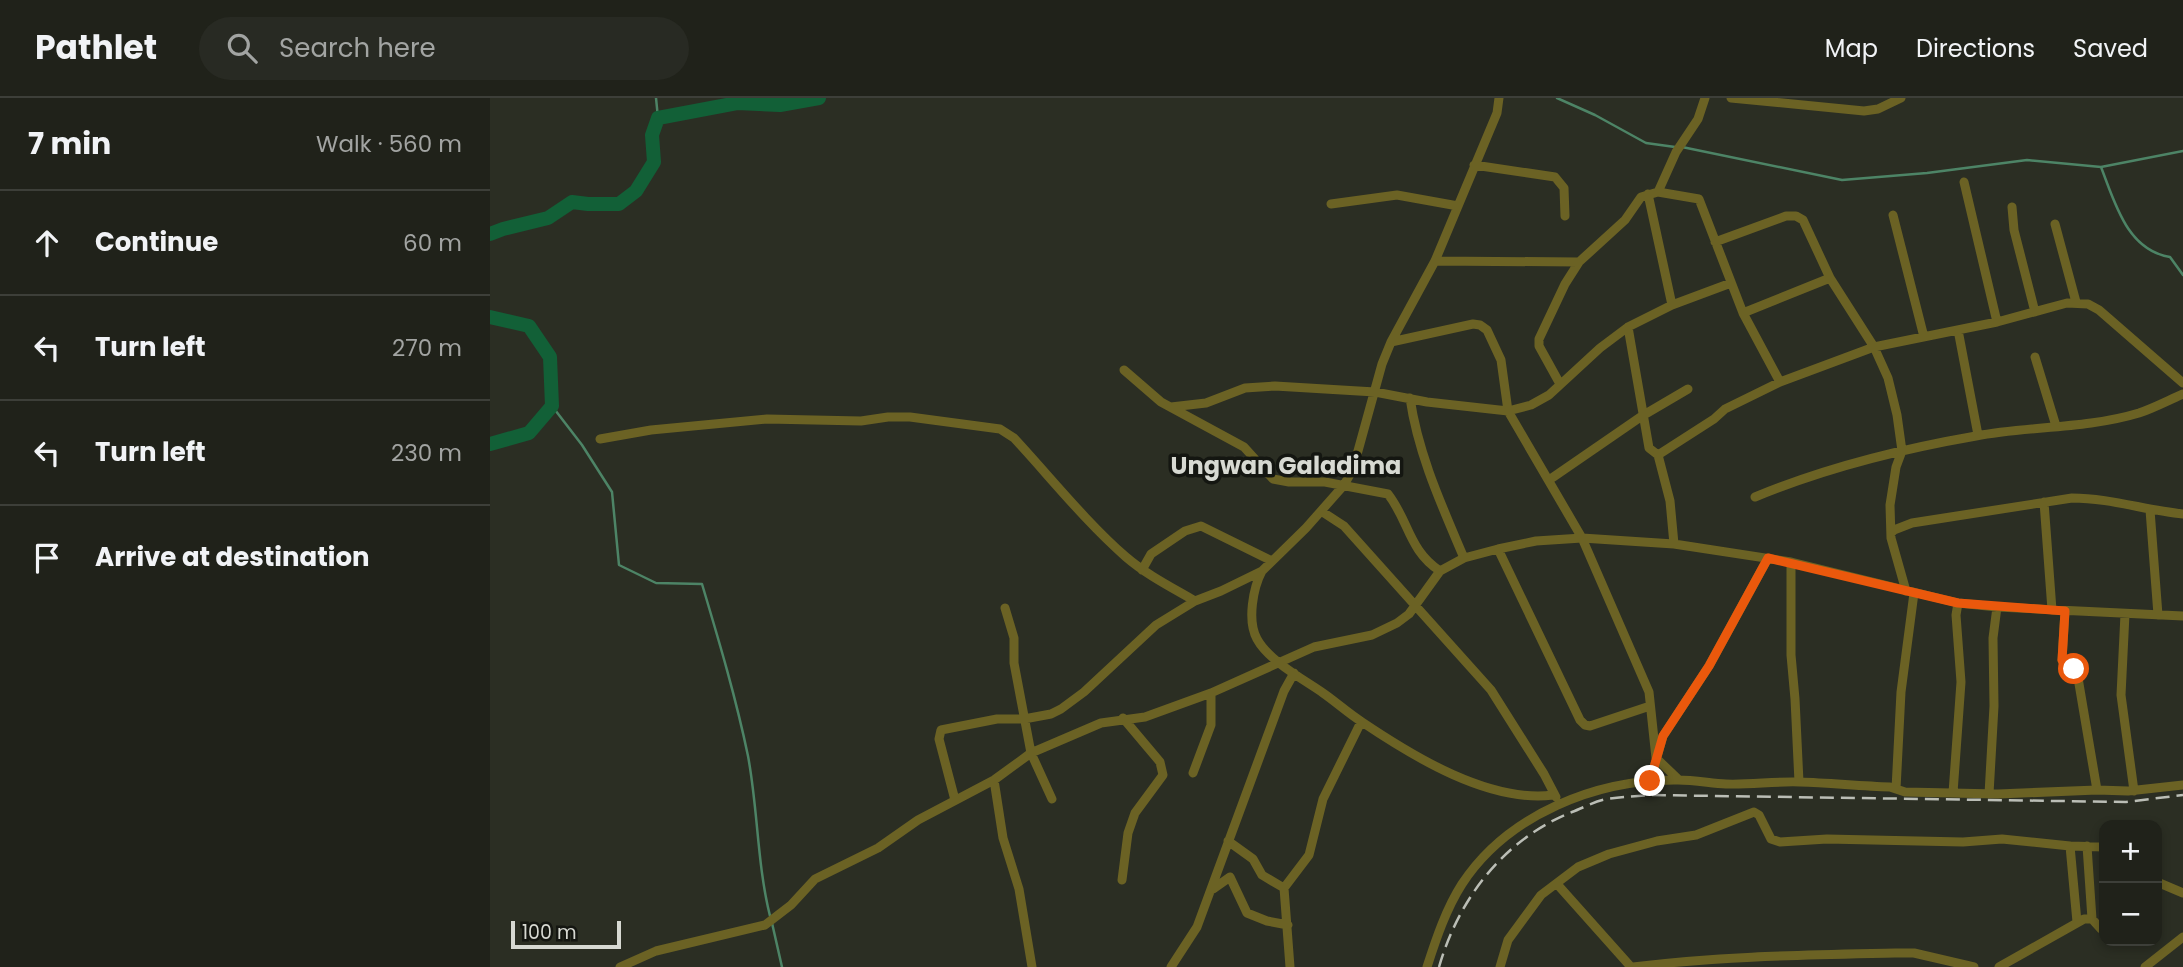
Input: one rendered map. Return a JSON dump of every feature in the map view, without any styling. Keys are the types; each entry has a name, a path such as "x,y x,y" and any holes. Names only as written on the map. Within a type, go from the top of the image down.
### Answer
{"street":[{"path":"1499,98 1497,113 1435,261 1391,342 1353,468 1344,485 1262,571 1257,581 1253,622 1257,639 1279,663 1361,722 1423,759 1499,793 1526,797 1553,795"},
{"path":"1658,192 1676,152 1698,118 1705,98"},
{"path":"1732,98 1864,111 1878,109 1901,98"},
{"path":"1474,165 1555,177 1564,188 1565,216"},
{"path":"1964,182 1997,322"},
{"path":"1560,384 1539,346 1539,339 1565,284 1578,261 1625,220 1641,197 1658,192 1699,199 1743,313 1780,382"},
{"path":"1648,194 1672,305"},
{"path":"1331,204 1397,195 1458,206"},
{"path":"2012,207 2014,230 2035,312"},
{"path":"1893,215 1924,337"},
{"path":"1715,243 1786,216 1796,216 1803,220 1830,278 1874,347 1888,378 1902,451 1896,467 1890,505 1891,533 1910,592 1896,789"},
{"path":"2055,224 2076,302"},
{"path":"1435,261 1578,261"},
{"path":"1743,313 1830,278"},
{"path":"1171,407 1206,403 1245,388 1286,387 1375,392 1427,402 1508,411 1549,395 1600,348 1629,327 1672,305 1731,283"},
{"path":"1658,455 1725,409 1780,382 1874,347 1997,322 2076,302 2099,310 2183,383"},
{"path":"1391,342 1473,324 1487,330 1501,360 1508,411 1582,538 1645,681 1657,758 1679,780"},
{"path":"1629,327 1642,416 1649,448 1658,455 1670,501 1674,544"},
{"path":"1958,330 1978,435"},
{"path":"2035,357 2056,426"},
{"path":"1125,370 1144,388 1171,407 1244,447 1273,479 1325,482 1388,494 1418,552 1427,563 1440,571"},
{"path":"1549,480 1642,416 1688,389"},
{"path":"1755,497 1793,482 1902,451 1978,435 2097,422 2140,412 2183,394"},
{"path":"1410,398 1424,460 1464,558"},
{"path":"600,439 652,430 767,419 861,421 910,417 1000,429 1014,438 1125,556 1142,570 1195,601"},
{"path":"1891,533 1912,523 2072,498 2096,498 2183,514"},
{"path":"2043,502 2052,610"},
{"path":"2150,510 2158,615"},
{"path":"1321,511 1344,526 1491,690 1544,774 1553,795 1563,802"},
{"path":"1142,570 1151,554 1185,531 1201,526 1272,561"},
{"path":"620,967 656,951 767,924 791,905 815,879 868,853 918,820 994,780 1031,753 1101,723 1145,717 1211,693 1314,647 1372,635 1396,623 1417,606 1440,571 1464,558 1498,548 1536,541 1582,538 1674,544 1791,562 1958,603 2183,616"},
{"path":"1498,548 1580,720 1590,726 1650,706"},
{"path":"1650,781 1663,736 1709,666 1768,558"},
{"path":"1791,562 1791,655 1799,782"},
{"path":"955,800 939,739 941,730 997,719 1024,719 1051,714 1084,692 1156,625 1195,601 1262,571"},
{"path":"1953,793 1961,682 1956,615 1958,603"},
{"path":"1989,794 1994,706 1993,638 1997,607"},
{"path":"1005,608 1014,638 1014,663 1031,753 1052,799"},
{"path":"2065,611 2062,660 2077,672 2097,790"},
{"path":"2125,614 2121,695 2134,791"},
{"path":"1171,967 1197,927 1284,691 1294,673"},
{"path":"1193,773 1211,726 1211,693"},
{"path":"1122,880 1128,833 1135,813 1163,775 1160,762 1124,718"},
{"path":"1290,967 1284,888 1309,855 1323,799 1361,722"},
{"path":"994,780 1003,838 1018,890 1032,967"},
{"path":"1427,967 1437,937 1462,885 1489,851 1529,821 1563,802 1597,790 1650,781 1679,780 1727,784 1799,782 1896,789 1905,792 1989,794 2134,791 2183,785"},
{"path":"1500,967 1508,940 1541,895 1578,867 1657,841 1696,835 1754,812 1759,815 1771,839 1780,842 1827,839 1963,842 2002,839 2099,847"},
{"path":"1228,841 1253,859 1262,875 1284,888"},
{"path":"2070,846 2077,922"},
{"path":"2087,846 2092,919 2099,927"},
{"path":"1210,891 1230,877 1247,913 1288,925"},
{"path":"2159,883 2183,893"},
{"path":"1557,884 1632,967 1740,957 1895,953 1914,953 1974,967"},
{"path":"1998,967 2077,922 2092,919"},
{"path":"2145,967 2156,962 2183,937"}],"waterway":[{"path":"656,98 658,118"},
{"path":"490,234 548,218 572,202 619,204 636,191 654,162 652,135 658,118 737,103 780,105 819,98"},
{"path":"1557,98 1646,143 1675,147"},
{"path":"1682,147 1842,180 1927,173 2027,160 2101,167 2183,151"},
{"path":"2101,167 2118,209 2133,235 2155,253 2170,257 2183,275"},
{"path":"490,317 529,326 550,357 552,406 529,433 490,444"},
{"path":"552,406 582,445 612,492 619,565 656,583 702,584 733,691 748,756 762,877 770,916"},
{"path":"772,923 782,967"}],"railway":[{"path":"1439,967 1459,917 1472,895 1505,855 1548,824 1603,800 1651,795 2126,802 2183,795"}],"district":[{"name":"Ungwan Galadima","path":"1286,465"}],"route":[{"path":"1650,781 1663,736 1709,666 1768,558 1958,603 2065,611 2062,660 2074,669"}]}
